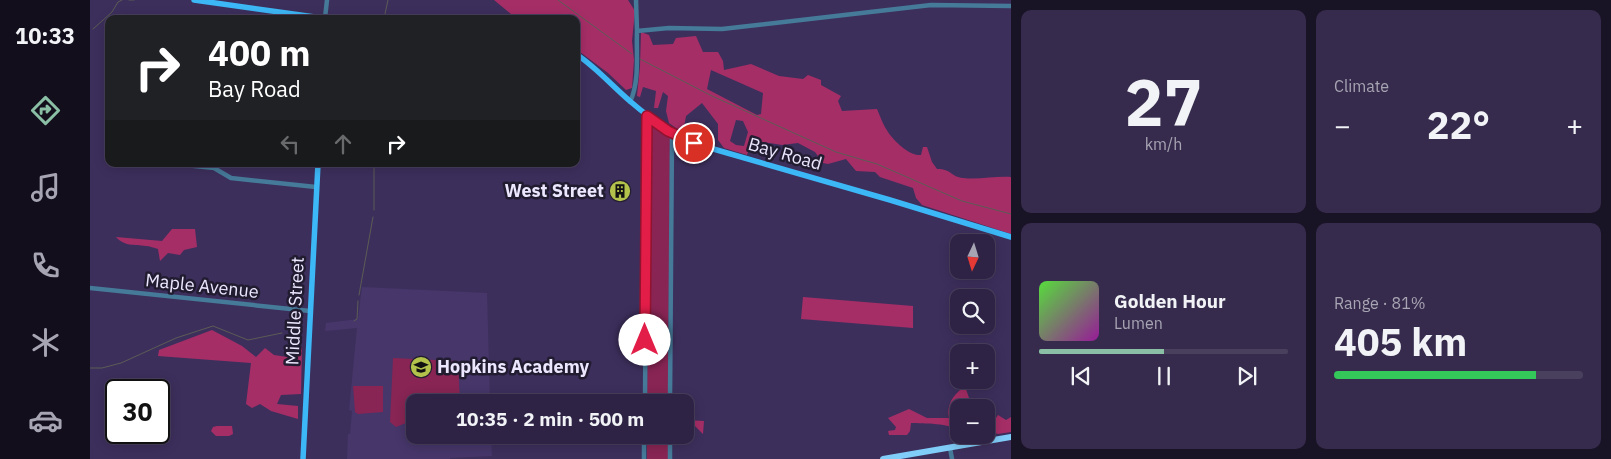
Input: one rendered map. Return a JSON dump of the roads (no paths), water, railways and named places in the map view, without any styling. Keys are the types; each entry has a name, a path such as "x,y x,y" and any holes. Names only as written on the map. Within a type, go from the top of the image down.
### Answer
{"highway":[{"path":"883,459 1011,437"}],"main road":[{"path":"194,0 215,1 306,15"},
{"name":"Bay Road","path":"580,57 600,72 630,102 672,133 710,148 1011,237"},
{"name":"Middle Street","path":"303,459 318,167"}],"street":[{"path":"325,15 327,0"},
{"path":"630,102 634,95 635,84 636,0"},
{"path":"637,31 669,28 722,29 931,5 1011,6"},
{"path":"644,394 647,116"},
{"path":"670,394 672,133"},
{"path":"210,167 216,168 231,178 316,187"},
{"name":"Maple Avenue","path":"90,288 310,311"},
{"path":"644,444 644,459"},
{"path":"670,444 670,459"},
{"path":"950,448 952,459"}],"waterway":[{"path":"109,15 118,2 122,0"},
{"path":"129,0 134,0"},
{"path":"385,14 388,0"},
{"path":"558,0 579,15"},
{"path":"580,16 632,54"},
{"path":"93,29 105,18"},
{"path":"640,59 712,96 836,152 877,164 962,201 1011,214"},
{"path":"374,167 374,210"},
{"path":"359,295 373,217"},
{"path":"354,321 357,319 358,301"},
{"path":"90,368 102,368 121,363 176,338 213,326 248,340 282,333"}],"place":[{"name":"West Street","path":"620,191"},
{"name":"Hopkins Academy","path":"421,367"}]}
